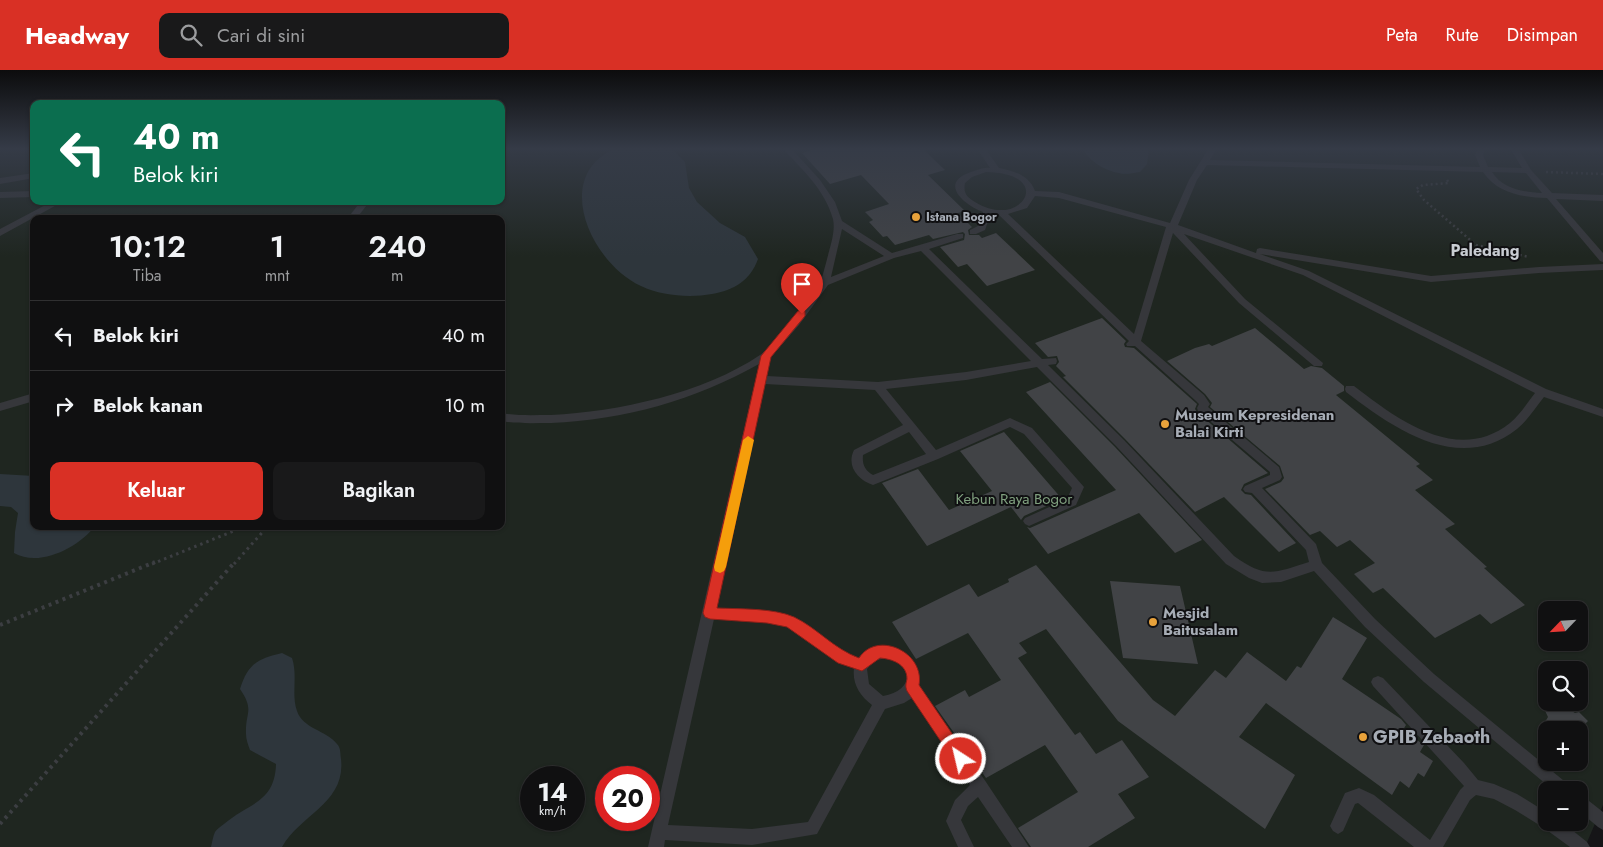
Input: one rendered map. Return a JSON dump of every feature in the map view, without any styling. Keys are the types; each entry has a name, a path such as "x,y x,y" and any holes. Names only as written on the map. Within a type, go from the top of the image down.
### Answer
{"lane":[{"path":"820,184 839,223 891,256"},
{"path":"960,184 959,189 968,203 988,211 1001,212 1026,206 1030,201 1032,193 1027,184"},
{"path":"1134,343 1172,226 1191,184"},
{"path":"1500,184 1511,191 1525,195 1603,198"},
{"path":"1539,184 1603,259"},
{"path":"1032,193 1059,195 1172,226 1306,273 1542,392 1603,412"},
{"path":"0,194 8,196 30,194"},
{"path":"34,215 52,205"},
{"path":"354,215 363,205"},
{"path":"973,232 982,228 988,211"},
{"path":"1001,212 1134,343 1200,398 1205,404 1201,408 1274,470 1276,477 1251,488 1312,548 1316,565 1370,623 1429,678 1553,781"},
{"path":"0,233 30,217"},
{"path":"505,417 573,419 628,410 681,395 766,356 824,283 839,223"},
{"path":"1172,226 1242,301 1318,363"},
{"path":"824,283 891,256 960,236"},
{"path":"1202,237 1282,256 1431,279 1530,270 1603,267"},
{"path":"923,248 1040,364 1124,441 1230,560 1251,576 1262,578 1274,578 1316,565"},
{"path":"766,356 658,840 752,837 812,830 881,703"},
{"path":"762,380 878,386 966,376 1052,361"},
{"path":"878,386 934,456"},
{"path":"1350,389 1398,425 1419,436 1443,442 1464,444 1489,440 1510,429 1542,392"},
{"path":"0,407 30,398"},
{"path":"910,426 858,453 856,461 859,470 872,480 879,479 1010,422 1028,431 1078,487 1072,502 1029,522"},
{"path":"710,613 767,617 790,622 842,658 862,665"},
{"path":"879,652 896,653 910,665 914,677 912,686 906,695 898,700 881,703 864,689 860,674 862,665 866,658 879,652"},
{"path":"1378,682 1459,768 1474,787 1492,790 1538,815"},
{"path":"912,686 1021,847"},
{"path":"966,847 953,821 957,808 962,801 972,791 981,787"},
{"path":"1434,847 1464,795 1474,787"},
{"path":"1338,826 1350,798 1360,795 1369,800 1426,847"},
{"path":"1588,810 1603,822"},
{"path":"1560,831 1582,847"}],"path":[{"path":"1433,184 1423,185 1416,190 1424,200 1476,245 1533,258"},
{"path":"0,625 236,530"},
{"path":"0,824 264,530"}],"green space":[{"name":"Kebun Raya Bogor","path":"0,184 30,184 30,205 505,205 505,184 1603,184 1603,805 1585,847 0,847"}],"shaded area":[{"path":"584,184 688,184 697,202 720,223 745,237 758,259 755,267 746,279 727,290 712,294 685,296 649,289 623,275 607,259 594,240 585,219 582,198"},
{"path":"0,474 30,476 30,530 92,530 69,548 58,553 47,557 24,557 14,553 18,513 11,507 0,506"},
{"path":"282,653 292,658 294,665 295,705 300,717 309,726 327,735 339,747 341,774 337,787 321,807 290,836 282,847 211,847 217,830 233,817 259,801 271,787 276,764 250,750 246,734 248,707 245,696 240,689 250,668 260,660"}],"building":[{"name":"Istana Bogor","path":"870,184 938,184 965,211 958,213 972,227 968,230 969,235 979,235 982,238 996,233 1035,270 987,286 967,264 958,267 940,247 964,240 965,234 963,232 933,239 929,235 895,245 887,236 883,237 869,222 873,220 865,212 889,204"},
{"name":"Museum Kepresidenan Balai Kirti","path":"1102,318 1126,341 1125,347 1134,348 1197,404 1195,409 1197,412 1268,473 1244,484 1241,490 1245,494 1251,495 1296,543 1279,552 1224,497 1195,512 1063,377 1066,376 1056,366 1059,362 1057,356 1048,357 1035,343"},
{"path":"1255,328 1304,369 1311,366 1322,368 1344,386 1344,391 1336,395 1420,464 1416,466 1433,480 1415,490 1455,524 1445,529 1525,605 1491,624 1480,614 1435,638 1383,588 1373,593 1354,574 1375,563 1350,540 1337,547 1320,531 1310,535 1265,489 1281,482 1284,478 1280,466 1210,407 1212,403 1205,394 1167,361 1195,348 1209,344 1212,346"},
{"path":"1050,382 1115,447 1202,540 1175,553 1139,513 1048,554 1027,527 1030,528 1116,490 1026,392"},
{"path":"1004,432 1062,499 1024,516 1021,520 1011,507 927,546 882,483 918,469 949,510 992,491 960,451"},
{"path":"1036,565 1153,700 1175,716 1215,670 1226,678 1247,652 1286,681 1297,666 1301,668 1333,617 1367,638 1342,679 1401,719 1406,725 1403,730 1424,745 1420,752 1433,761 1424,777 1418,773 1409,788 1400,781 1392,795 1266,703 1239,737 1295,775 1265,829 1118,721 1046,629 1019,643 1027,653 1018,658 1075,735 1080,732 1096,754 1122,740 1149,777 1118,794 1135,818 1088,847 1031,847 1018,828 1078,792 1045,745 986,778 935,706 965,690 969,697 1001,680 968,633 916,659 892,622 969,584 978,597 1009,582 1008,579"},
{"name":"Mesjid Baitusalam","path":"1110,581 1180,586 1198,664 1123,658"},
{"path":"1545,711 1572,711 1575,713 1579,712 1588,721 1546,721 1548,717"}],"slow traffic":[{"path":"720,567 748,440"}],"place":[{"name":"Istana Bogor","path":"916,217"},
{"name":"Museum Kepresidenan Balai Kirti","path":"1165,424"},
{"name":"Mesjid Baitusalam","path":"1153,622"},
{"name":"GPIB Zebaoth","path":"1363,737"}],"district":[{"name":"Paledang","path":"1485,250"}],"route":[{"path":"802,314 766,356 710,613 767,617 790,622 842,658 862,665 866,658 872,654 886,651 896,653 910,665 914,677 912,686 961,759"}]}
